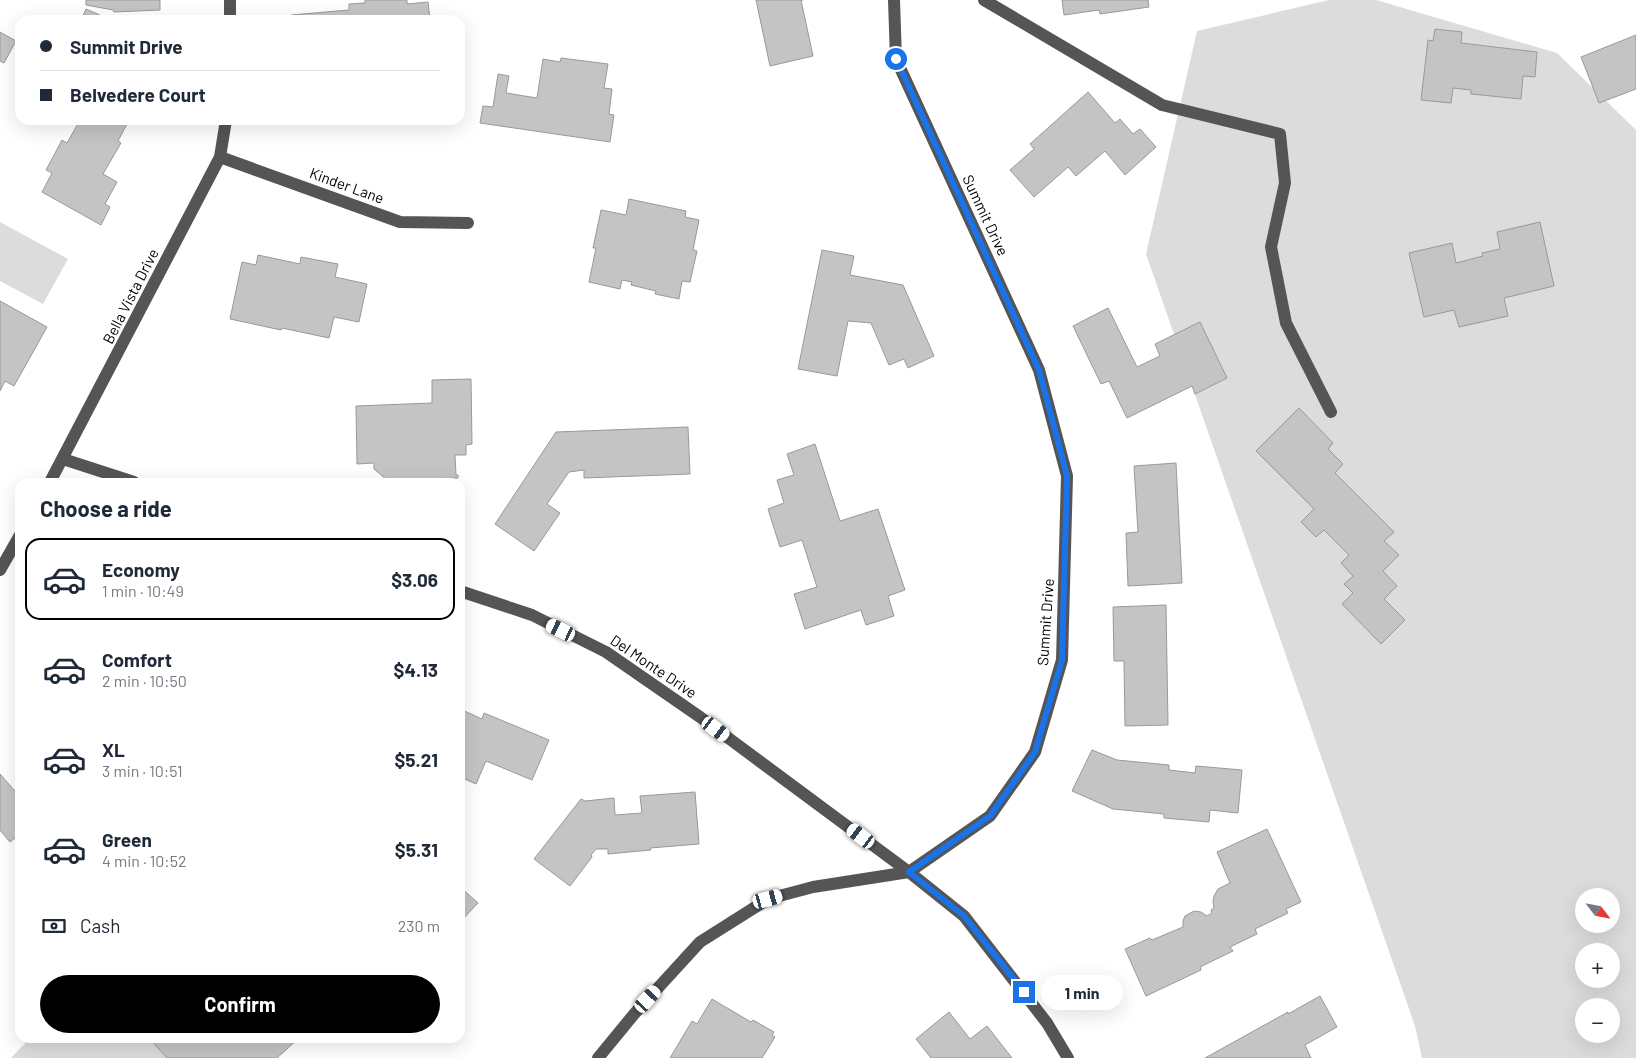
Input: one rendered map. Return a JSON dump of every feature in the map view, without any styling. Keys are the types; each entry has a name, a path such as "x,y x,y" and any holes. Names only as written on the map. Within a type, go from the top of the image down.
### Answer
{"street":[{"path":"230,0 230,15"},
{"name":"Summit Drive","path":"598,1058 635,1013 700,942 768,899 813,887 909,872 990,816 1035,752 1062,660 1067,476 1039,370 896,59 894,0"},
{"path":"984,0 1162,105 1280,134 1285,183 1271,247 1286,323 1331,412"},
{"name":"Bella Vista Drive","path":"52,478 220,157 225,125"},
{"name":"Kinder Lane","path":"220,157 400,222 468,223"},
{"path":"64,459 122,478"},
{"path":"0,570 15,544"},
{"name":"Del Monte Drive","path":"465,593 532,615 606,652 700,717 909,872 964,916 1048,1023 1068,1058"}],"shaded area":[{"path":"1329,0 1376,0 1557,53 1636,130 1636,1058 1422,1058 1415,1026 1146,254 1197,31"},
{"path":"0,222 68,259 43,304 0,281"},
{"path":"25,1043 178,1043 192,1058 11,1058"}],"building":[{"path":"86,0 160,0 160,10 114,12 113,10 86,5"},
{"path":"365,0 407,0 407,4 428,2 429,15 291,15 349,10 349,4 365,3"},
{"path":"756,0 801,0 813,56 770,66"},
{"path":"1062,0 1148,0 1149,7 1100,14 1099,10 1064,15"},
{"path":"86,9 100,15 83,15"},
{"path":"1435,29 1462,32 1461,43 1537,52 1535,77 1523,76 1521,99 1471,94 1471,90 1453,88 1451,103 1421,100 1428,40 1433,41"},
{"path":"0,32 15,40 15,43 4,63 0,61"},
{"path":"1636,35 1636,89 1599,103 1581,57"},
{"path":"561,58 608,64 604,88 612,89 609,114 614,115 610,142 480,123 483,106 493,107 498,74 509,76 506,93 537,98 543,59 560,62"},
{"path":"1088,92 1115,123 1120,119 1133,134 1140,129 1156,147 1125,175 1105,151 1076,176 1068,167 1034,197 1010,170 1034,149 1030,144"},
{"path":"77,125 126,125 118,141 121,143 103,174 117,182 105,204 110,207 101,225 42,192 52,173 46,170 62,140 67,143"},
{"path":"629,199 686,211 685,217 699,220 693,250 697,251 690,282 682,281 679,299 655,294 656,291 631,285 632,282 622,280 620,289 589,282 596,248 593,248 601,210 626,215"},
{"path":"1540,222 1554,286 1504,298 1508,316 1459,327 1454,310 1424,317 1409,253 1452,243 1456,263 1483,256 1482,253 1500,249 1497,232"},
{"path":"822,250 854,256 850,275 903,285 934,356 908,368 904,359 889,365 871,323 848,321 837,376 798,369"},
{"path":"258,255 300,264 301,257 338,264 335,277 367,284 359,322 334,317 329,338 230,319 242,262 256,265"},
{"path":"0,301 47,327 14,386 5,381 0,391"},
{"path":"1108,308 1137,367 1160,356 1155,344 1200,322 1227,378 1195,394 1192,386 1127,418 1109,381 1101,384 1073,326"},
{"path":"471,379 472,444 466,445 466,455 455,455 456,475 458,475 458,478 385,478 374,469 374,463 357,464 356,406 432,403 432,380"},
{"path":"1299,408 1333,443 1328,449 1343,464 1335,473 1394,532 1384,541 1399,555 1383,571 1397,586 1384,599 1405,620 1381,644 1342,604 1353,593 1344,584 1353,576 1341,563 1349,555 1324,530 1316,537 1301,522 1314,509 1256,451"},
{"path":"688,427 690,474 584,478 584,470 569,472 547,504 560,513 534,551 495,524 556,432"},
{"path":"815,444 840,521 878,509 905,590 888,596 894,616 866,625 861,610 805,629 794,594 817,587 802,540 780,547 768,509 784,503 777,480 794,475 787,454"},
{"path":"1176,463 1182,583 1128,586 1126,533 1138,532 1134,466"},
{"path":"1166,605 1168,725 1125,726 1124,661 1114,661 1113,607"},
{"path":"465,711 482,719 484,713 549,740 532,780 486,761 476,784 465,779"},
{"path":"1092,750 1117,760 1169,765 1169,770 1195,773 1196,766 1242,770 1238,813 1210,810 1209,822 1164,818 1164,814 1113,809 1072,791"},
{"path":"0,774 15,791 15,838 10,842 0,830"},
{"path":"695,792 699,844 608,854 608,849 596,849 570,886 534,859 581,799 585,801 614,798 615,815 642,813 640,796"},
{"path":"1267,829 1301,902 1286,909 1288,913 1255,929 1257,934 1230,947 1233,951 1200,967 1201,970 1146,996 1125,949 1183,927 1185,916 1194,911 1201,912 1207,916 1212,913 1214,896 1218,889 1230,883 1217,852"},
{"path":"465,891 478,903 465,917"},
{"path":"1320,996 1337,1027 1305,1045 1311,1058 1205,1058 1288,1012 1288,1014"},
{"path":"712,999 751,1022 753,1020 774,1032 772,1035 775,1037 762,1058 670,1058 692,1021 697,1024"},
{"path":"949,1012 970,1039 987,1026 1012,1058 931,1058 916,1039"},
{"path":"154,1043 294,1043 277,1058 167,1058"}],"route":[{"path":"896,59 1039,370 1067,476 1062,660 1035,752 990,816 909,872 964,916 1024,992"}]}
